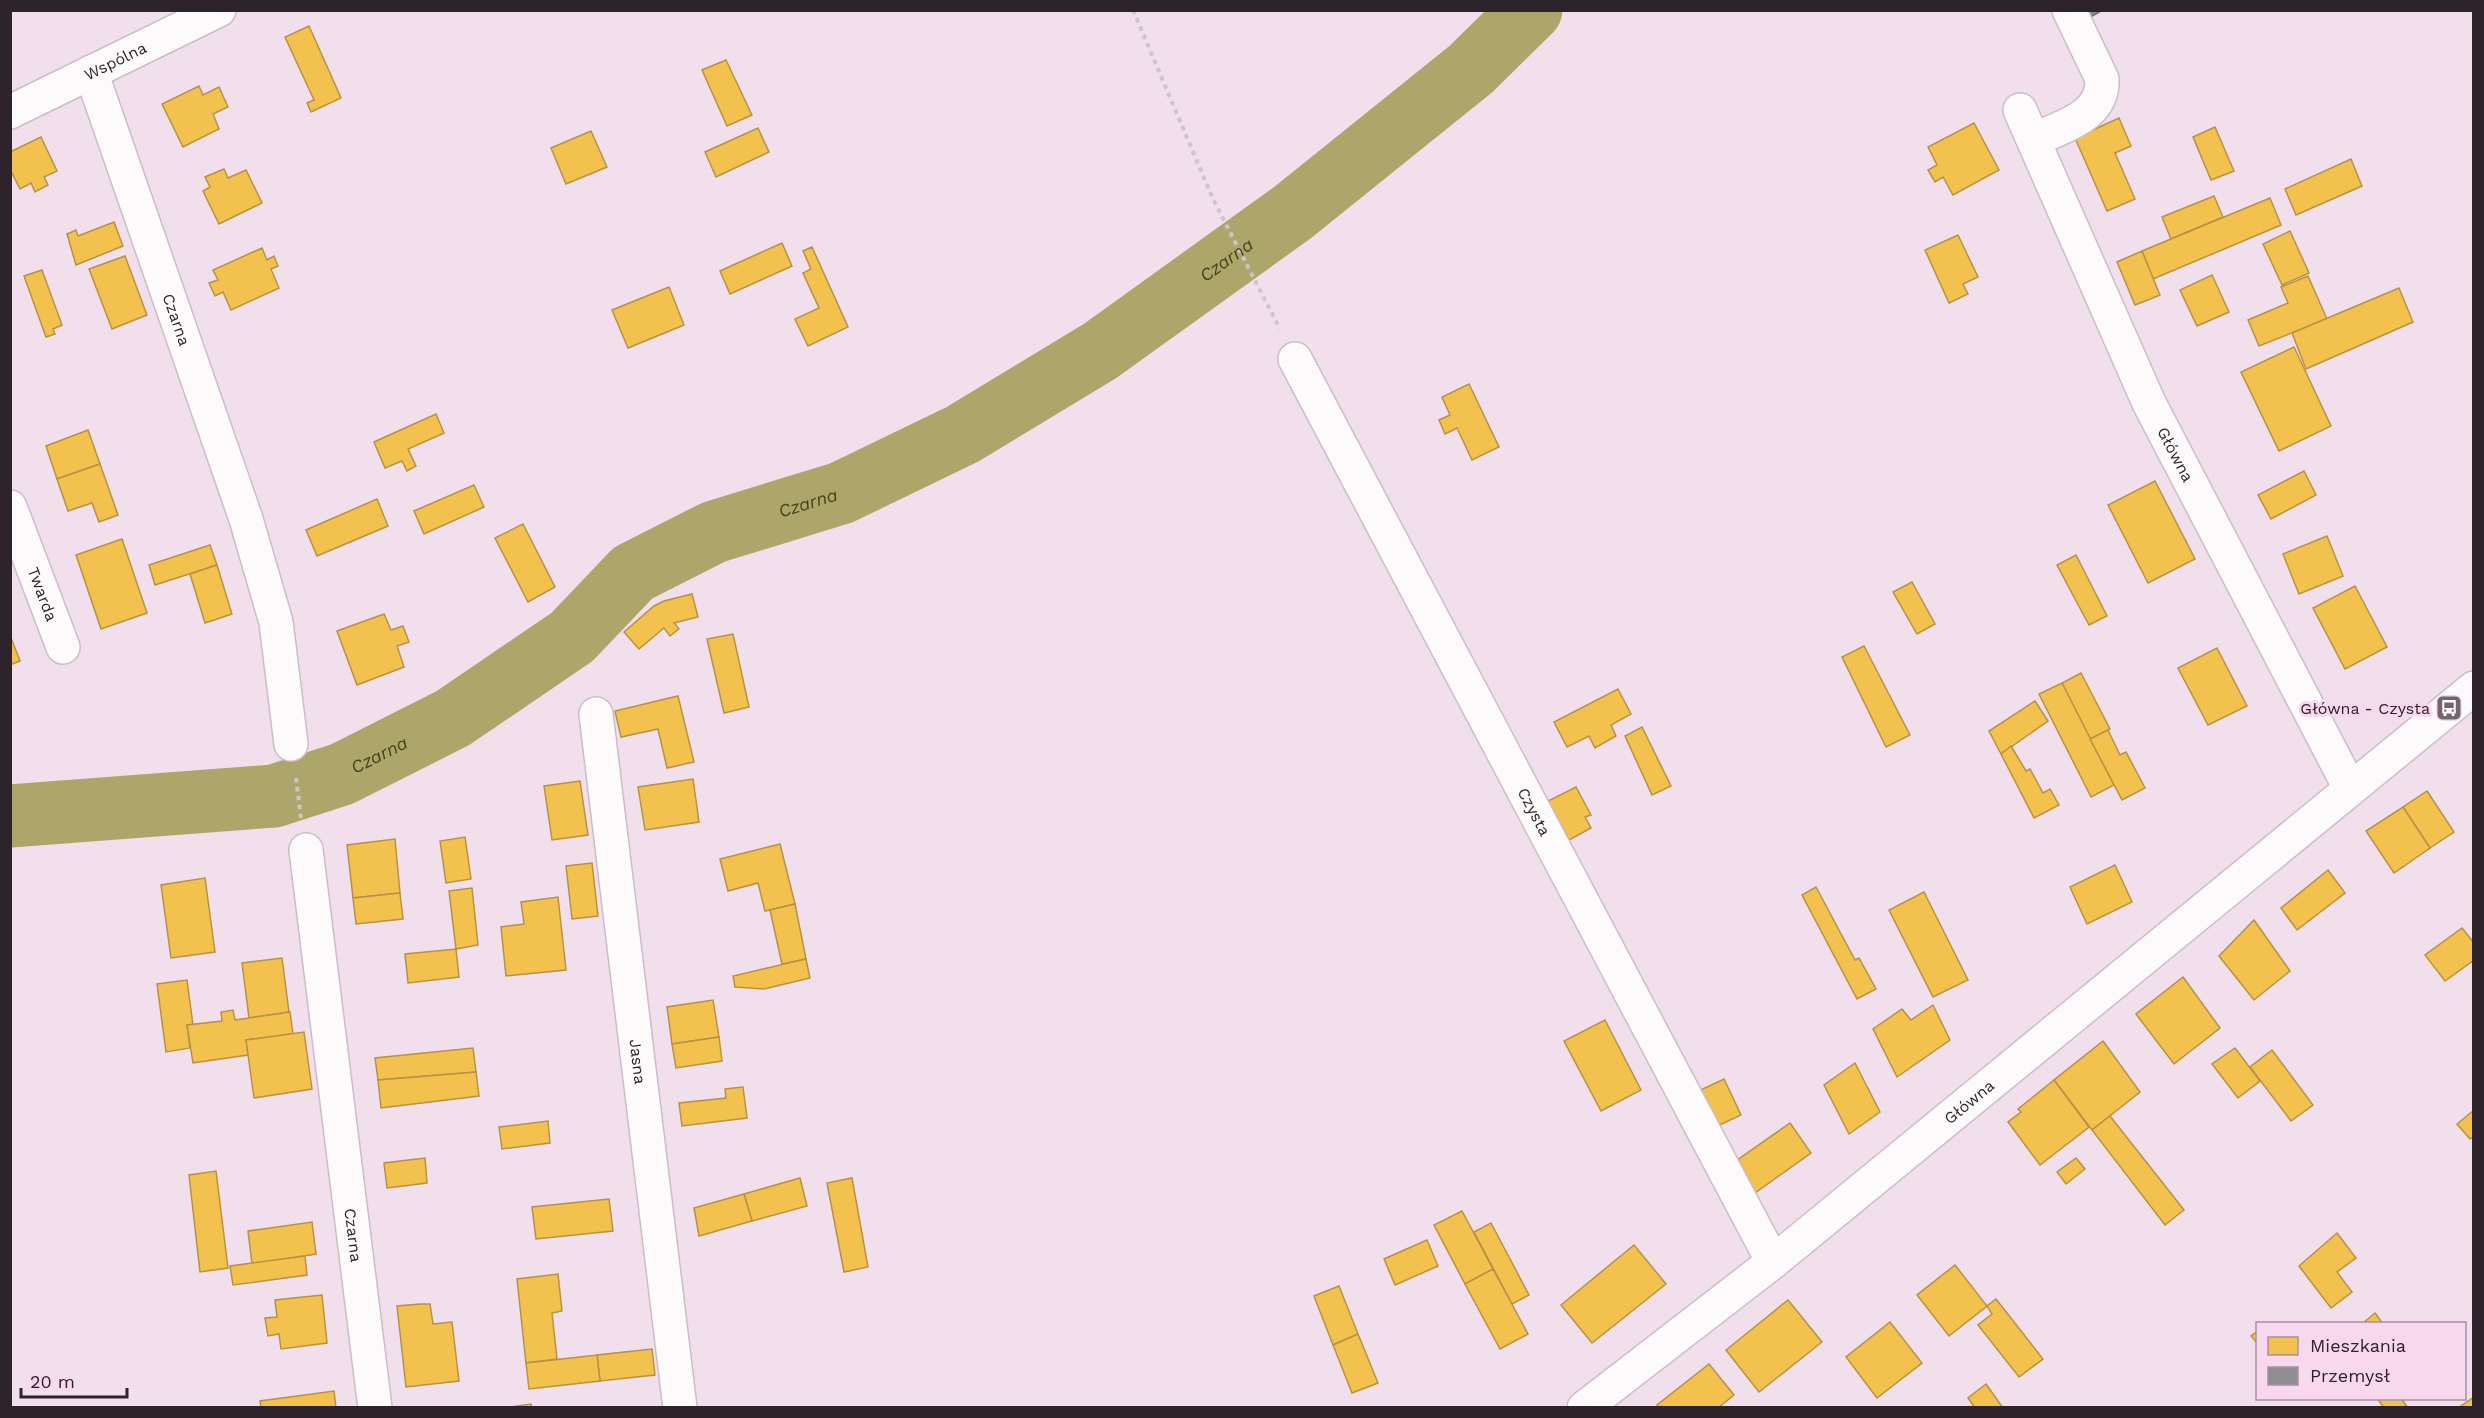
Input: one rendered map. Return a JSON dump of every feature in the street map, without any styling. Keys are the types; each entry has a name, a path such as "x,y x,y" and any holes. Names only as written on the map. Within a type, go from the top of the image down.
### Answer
{"street":[{"name":"Wspólna","path":"10,112 219,10"},
{"path":"2034,140 2084,116 2097,106 2103,92 2102,79 2069,10"},
{"name":"Czarna","path":"91,72 249,531 276,622 291,744"},
{"name":"Główna","path":"2020,110 2149,403 2350,788"},
{"name":"Czysta","path":"1295,359 1773,1262"},
{"name":"Twarda","path":"10,507 63,647"},
{"name":"Główna","path":"1584,1407 1773,1262 2474,688"},
{"name":"Jasna","path":"597,714 680,1407"},
{"name":"Czarna","path":"306,850 375,1407"}],"path":[{"path":"1133,10 1213,199 1295,359"},
{"path":"291,744 306,850"}],"building: Mieszkania":[{"path":"309,26 341,98 311,112 307,103 314,100 285,37"},
{"path":"726,60 752,115 727,126 702,70"},
{"path":"199,86 203,95 219,87 228,107 213,114 219,129 183,147 162,104"},
{"path":"2119,118 2131,146 2115,153 2135,199 2107,211 2075,138"},
{"path":"1974,123 1999,170 1953,195 1943,177 1935,182 1928,170 1937,165 1928,147"},
{"path":"2215,127 2234,171 2211,180 2193,137"},
{"path":"758,128 769,152 716,177 705,152"},
{"path":"591,131 607,167 566,184 551,148"},
{"path":"41,137 57,171 44,177 48,185 35,192 31,183 20,189 10,169 10,152"},
{"path":"2351,159 2362,186 2296,215 2285,189"},
{"path":"224,169 228,178 246,170 262,203 219,224 203,191 210,187 205,177"},
{"path":"2214,196 2223,217 2171,239 2162,217"},
{"path":"2270,198 2281,225 2153,279 2142,251"},
{"path":"114,222 123,246 76,265 67,234 76,230 78,236"},
{"path":"2290,231 2309,273 2282,285 2263,244"},
{"path":"1958,235 1978,277 1963,284 1968,294 1949,303 1925,250"},
{"path":"782,243 792,266 730,294 720,271"},
{"path":"812,247 848,327 808,346 795,319 819,308 803,273 811,269 803,251"},
{"path":"262,248 267,260 274,256 278,266 271,269 279,288 231,310 223,292 215,296 209,283 218,280 213,270"},
{"path":"2142,251 2160,295 2135,305 2117,262"},
{"path":"125,256 147,315 112,329 89,269"},
{"path":"42,270 62,325 53,329 55,334 46,337 24,276"},
{"path":"2212,275 2229,312 2197,326 2180,290"},
{"path":"2308,276 2327,319 2259,346 2248,320 2288,303 2281,287"},
{"path":"669,287 684,325 628,348 612,310"},
{"path":"2399,288 2413,322 2306,369 2292,333"},
{"path":"2294,347 2331,426 2279,451 2241,372"},
{"path":"1469,384 1499,447 1472,460 1457,428 1445,434 1439,420 1450,415 1442,397"},
{"path":"436,414 444,433 408,449 416,466 407,471 402,461 385,468 374,442"},
{"path":"88,430 100,464 57,479 46,446"},
{"path":"100,464 118,515 99,522 92,503 68,511 57,479"},
{"path":"2304,471 2316,495 2271,519 2258,495"},
{"path":"2155,481 2195,559 2148,583 2108,505"},
{"path":"474,485 484,507 424,534 414,511"},
{"path":"377,499 388,526 317,556 306,530"},
{"path":"523,524 555,587 528,602 495,538"},
{"path":"2327,536 2343,576 2299,594 2283,554"},
{"path":"122,539 147,613 101,629 76,555"},
{"path":"210,545 217,565 155,585 149,565"},
{"path":"2076,555 2107,616 2089,625 2057,565"},
{"path":"217,565 232,614 205,623 190,574"},
{"path":"1912,582 1935,624 1917,634 1893,592"},
{"path":"2355,586 2387,647 2345,669 2313,608"},
{"path":"692,594 698,617 674,623 679,629 670,636 664,628 639,649 624,632 654,606"},
{"path":"384,614 391,630 403,626 409,642 397,646 404,667 357,685 337,631"},
{"path":"733,634 749,707 724,713 707,639"},
{"path":"10,635 20,661 10,665"},
{"path":"1864,646 1910,735 1886,747 1842,657"},
{"path":"2217,648 2247,706 2208,725 2178,668"},
{"path":"2081,673 2110,729 2090,739 2062,683"},
{"path":"2062,683 2114,785 2091,797 2039,694"},
{"path":"1618,689 1631,714 1611,725 1616,736 1595,748 1589,736 1567,747 1554,722"},
{"path":"678,696 694,762 667,768 658,729 621,737 615,711"},
{"path":"2035,701 2048,721 2001,754 1989,731"},
{"path":"1642,727 1671,786 1652,795 1625,736"},
{"path":"2108,730 2120,755 2126,752 2145,788 2122,800 2090,739"},
{"path":"2011,746 2026,771 2030,769 2043,793 2050,789 2059,805 2034,818 2001,754"},
{"path":"693,779 699,822 645,830 638,787"},
{"path":"580,781 588,835 552,840 544,786"},
{"path":"1576,787 1591,815 1585,817 1591,828 1569,840 1548,801"},
{"path":"2427,791 2454,832 2430,848 2403,807"},
{"path":"2403,807 2430,848 2394,873 2366,831"},
{"path":"465,837 471,879 446,883 440,841"},
{"path":"395,839 400,893 353,898 347,845"},
{"path":"780,844 795,904 765,911 758,883 728,891 720,859"},
{"path":"592,863 598,916 572,919 566,866"},
{"path":"2115,865 2132,902 2087,924 2070,887"},
{"path":"2328,870 2345,893 2297,930 2281,908"},
{"path":"205,878 215,952 171,958 161,885"},
{"path":"1816,887 1855,960 1859,958 1876,989 1857,999 1802,895"},
{"path":"472,888 478,945 456,949 449,891"},
{"path":"1924,892 1968,980 1933,997 1889,910"},
{"path":"400,893 403,919 356,924 353,898"},
{"path":"558,897 566,970 506,976 501,927 524,924 521,902"},
{"path":"795,904 806,959 782,964 770,910"},
{"path":"2254,920 2290,971 2254,1000 2219,956"},
{"path":"2462,928 2474,943 2474,960 2445,981 2425,955"},
{"path":"456,949 459,977 408,983 405,954"},
{"path":"282,958 289,1012 249,1018 242,963"},
{"path":"806,959 810,978 764,989 735,987 733,976"},
{"path":"2183,977 2220,1028 2174,1064 2136,1014"},
{"path":"187,980 193,1025 187,1025 190,1048 166,1052 157,984"},
{"path":"713,1000 719,1037 672,1044 667,1007"},
{"path":"1933,1005 1950,1040 1897,1077 1873,1029 1902,1009 1911,1020"},
{"path":"233,1010 235,1020 290,1012 293,1034 246,1040 248,1055 193,1063 187,1025 222,1021 221,1012"},
{"path":"1605,1020 1641,1090 1601,1111 1564,1041"},
{"path":"304,1032 312,1089 254,1098 246,1040"},
{"path":"719,1037 722,1061 676,1068 672,1044"},
{"path":"2103,1041 2140,1092 2092,1130 2054,1080"},
{"path":"473,1048 476,1072 378,1080 375,1058"},
{"path":"2235,1048 2260,1081 2238,1098 2212,1064"},
{"path":"2272,1050 2313,1105 2291,1121 2250,1067"},
{"path":"1855,1063 1880,1112 1849,1134 1824,1085"},
{"path":"476,1072 479,1096 381,1108 378,1080"},
{"path":"1724,1079 1741,1115 1711,1129 1694,1093"},
{"path":"2054,1080 2089,1127 2040,1165 2008,1122 2021,1112 2018,1109"},
{"path":"743,1087 747,1118 682,1126 679,1103 726,1098 725,1089"},
{"path":"2474,1110 2474,1136 2470,1139 2457,1124"},
{"path":"2110,1116 2184,1210 2165,1225 2092,1130"},
{"path":"548,1121 550,1143 502,1149 499,1127"},
{"path":"1790,1123 1811,1153 1755,1193 1733,1163"},
{"path":"425,1158 427,1183 387,1188 384,1163"},
{"path":"2076,1158 2085,1169 2066,1184 2057,1172"},
{"path":"216,1171 228,1268 200,1272 189,1175"},
{"path":"800,1178 807,1206 752,1221 744,1194"},
{"path":"852,1178 868,1267 844,1272 827,1183"},
{"path":"744,1194 752,1221 699,1236 694,1208"},
{"path":"609,1199 613,1231 536,1239 532,1207"},
{"path":"1462,1211 1493,1269 1465,1284 1434,1225"},
{"path":"312,1222 316,1254 252,1264 248,1231"},
{"path":"1491,1223 1529,1295 1512,1304 1474,1232"},
{"path":"2337,1233 2356,1258 2337,1272 2352,1292 2331,1308 2299,1266"},
{"path":"1427,1240 1438,1266 1395,1285 1384,1259"},
{"path":"1634,1245 1666,1284 1592,1343 1561,1305"},
{"path":"305,1256 307,1275 233,1285 230,1266"},
{"path":"1955,1265 1987,1306 1949,1336 1917,1295"},
{"path":"1493,1269 1528,1334 1500,1349 1465,1284"},
{"path":"558,1274 562,1311 552,1313 557,1359 526,1363 517,1279"},
{"path":"1339,1286 1358,1334 1333,1345 1314,1296"},
{"path":"322,1295 327,1343 281,1349 279,1334 268,1336 265,1318 277,1317 275,1300"},
{"path":"1996,1299 2043,1359 2019,1377 1978,1325 1992,1314 1987,1306"},
{"path":"1788,1300 1822,1342 1759,1392 1726,1350"},
{"path":"430,1304 433,1324 452,1322 459,1381 406,1387 397,1306"},
{"path":"2375,1313 2382,1322 2364,1322"},
{"path":"1890,1322 1922,1363 1877,1398 1846,1357"},
{"path":"2256,1332 2256,1342 2251,1336"},
{"path":"1358,1334 1378,1383 1352,1393 1333,1345"},
{"path":"652,1349 655,1375 600,1381 597,1355"},
{"path":"597,1355 600,1381 529,1389 526,1363"},
{"path":"1709,1364 1734,1395 1718,1408 1659,1408 1657,1405"},
{"path":"1986,1384 2003,1408 1975,1408 1968,1398"},
{"path":"334,1391 336,1408 261,1408 260,1401"},
{"path":"2474,1397 2474,1408 2458,1408"},
{"path":"2378,1400 2402,1400 2408,1408 2384,1408"},
{"path":"531,1404 532,1408 503,1408"}],"building: Przemysł":[{"path":"2083,10 2103,10 2087,19"}],"waterway":[{"name":"Czarna","path":"10,816 274,796 342,774 453,718 572,637 633,573 714,532 841,493 963,434 1100,351 1292,213 1471,69 1531,10"}],"place":[{"name":"Główna - Czysta","path":"2449,708"}]}
